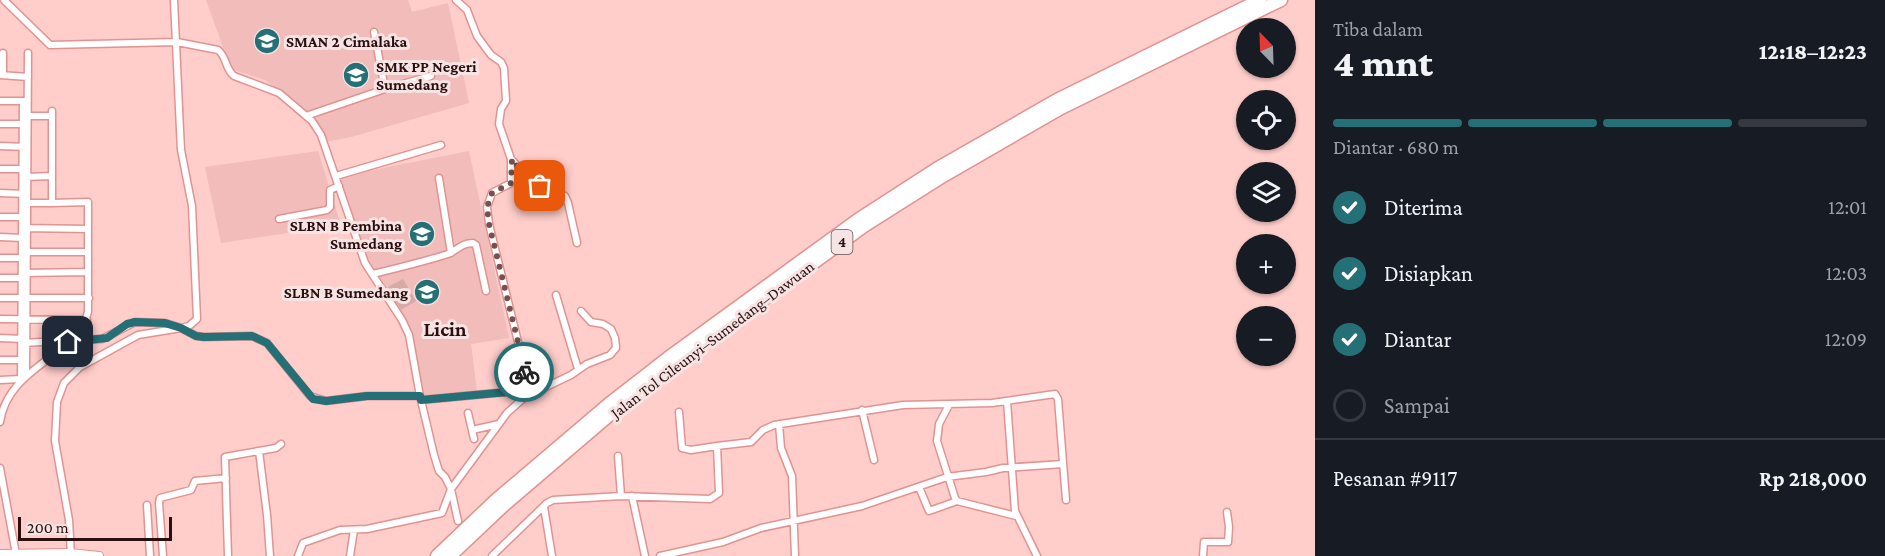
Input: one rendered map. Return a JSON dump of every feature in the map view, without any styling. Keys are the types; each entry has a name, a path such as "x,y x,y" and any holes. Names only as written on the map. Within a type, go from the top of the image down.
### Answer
{"highway":[{"name":"Jalan Tol Cileunyi–Sumedang–Dawuan","path":"437,556 496,500 609,404 672,355 859,219 938,168 1057,100 1260,0"},
{"name":"Jalan Tol Cileunyi–Sumedang–Dawuan","path":"450,556 502,506 614,411 677,362 864,226 943,176 1061,108 1281,0"}],"street":[{"path":"4,0 50,45 177,42 218,50 222,53 234,76 279,93 314,124 321,135 365,263 409,335 420,398 439,470 451,489 458,521"},
{"path":"71,554 69,520 55,441 57,402 64,382 80,367 138,335 181,328 194,322 197,315 192,206 181,150 174,0"},
{"path":"456,0 467,10 477,36 504,68 506,101 501,109 499,124 512,159 530,180 565,196 577,243"},
{"path":"374,32 385,88"},
{"path":"3,53 2,75 28,77"},
{"path":"23,378 24,115 28,53"},
{"path":"306,116 385,88 431,76"},
{"path":"0,101 25,101"},
{"path":"24,115 52,114 52,202"},
{"path":"0,124 25,124"},
{"path":"336,176 441,145"},
{"path":"0,147 25,147"},
{"path":"512,159 511,183 492,193 487,207 489,224 520,350 525,396"},
{"path":"0,169 25,169"},
{"path":"25,177 52,176"},
{"path":"439,178 451,253"},
{"path":"279,219 327,210 330,207 329,191 339,186"},
{"path":"0,193 25,194"},
{"path":"0,422 8,401 23,378 68,342 83,328 87,320 89,298 88,202 24,203"},
{"path":"0,217 24,217"},
{"path":"24,228 88,229"},
{"path":"0,237 24,238"},
{"path":"373,274 451,253 461,244 475,244 486,291"},
{"path":"0,258 87,252"},
{"path":"0,278 87,272"},
{"path":"556,295 578,369"},
{"path":"0,298 89,298"},
{"path":"298,556 302,545 309,540 340,530 372,528 442,513 451,489 507,413 525,396 610,355 616,348 611,329 603,324 591,322 581,311"},
{"path":"0,319 87,320"},
{"path":"0,338 68,342 107,338 127,324 135,322 165,323 196,336 246,335 258,337 276,352 313,399 326,401 367,396 420,398 517,391 525,396"},
{"path":"0,360 24,360"},
{"path":"0,380 23,378"},
{"path":"679,412 682,448 691,450 751,442 763,430 779,424 862,410 903,405 1006,401 1051,393 1056,396 1066,500"},
{"path":"1006,401 1016,516 1037,556"},
{"path":"949,405 939,424 937,437 947,477 957,501"},
{"path":"862,410 874,460"},
{"path":"468,412 474,440"},
{"path":"472,430 499,424"},
{"path":"779,424 781,448 792,476 795,503 793,521 795,556"},
{"path":"228,556 226,456 278,447 282,444"},
{"path":"492,556 544,507 561,498 632,496 713,498 719,493 717,446"},
{"path":"259,451 270,556"},
{"path":"618,456 621,496"},
{"path":"664,556 723,542 761,528 862,506 947,477 1064,464"},
{"path":"0,468 16,554"},
{"path":"163,556 160,498 191,490 195,481 226,478"},
{"path":"919,487 929,511 957,501 1016,516"},
{"path":"632,496 645,556"},
{"path":"147,505 150,556"},
{"path":"544,507 552,556"},
{"path":"1203,556 1204,542 1228,542 1227,512"},
{"path":"350,556 354,530"},
{"path":"0,554 99,556"}],"shaded area":[{"name":"SMK PP Negeri Sumedang","path":"206,0 408,0 412,12 448,3 469,103 351,137 325,142 314,120 286,95 265,80 234,70 228,61"},
{"path":"318,151 341,225 221,243 205,167"},
{"name":"SLBN B Pembina Sumedang","path":"469,151 509,338 471,344 477,392 420,399 411,337 401,313 370,267 361,248 354,219 338,177"},
{"path":"403,279 416,301 401,310 388,287"}],"way so far":[{"path":"524,372 489,224 487,202 492,193 511,183 512,159 524,175 540,186"}],"place":[{"name":"SMAN 2 Cimalaka","path":"267,41"},
{"name":"SMK PP Negeri Sumedang","path":"356,75"},
{"name":"SLBN B Pembina Sumedang","path":"422,234"},
{"name":"SLBN B Sumedang","path":"427,292"}],"district":[{"name":"Licin","path":"445,329"}],"route":[{"path":"68,342 107,338 127,324 135,322 165,323 204,337 246,335 258,337 276,352 310,396 321,401 367,396 420,396 421,400 517,391 525,396 524,372"}]}
